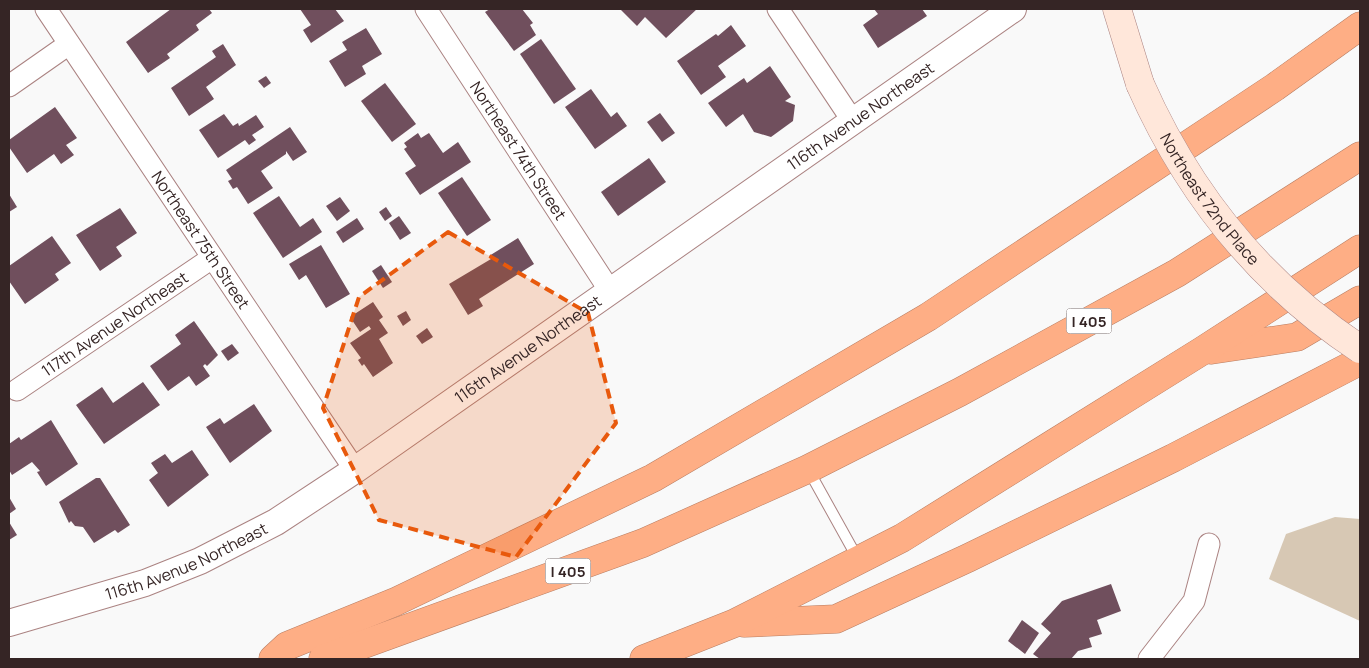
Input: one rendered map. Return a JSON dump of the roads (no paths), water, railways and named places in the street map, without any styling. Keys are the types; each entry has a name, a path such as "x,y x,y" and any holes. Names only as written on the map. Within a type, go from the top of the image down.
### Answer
{"highway":[{"path":"273,659 286,646 395,602 662,473 928,317 1275,87 1358,28"},
{"name":"I 405","path":"323,659 643,543 808,469 960,392 1177,273 1360,156"},
{"path":"644,659 735,623 859,562 902,538 1202,351 1360,249"},
{"path":"1202,351 1297,337 1360,300"},
{"path":"735,623 836,619 1173,458 1360,360"}],"main road":[{"name":"Northeast 72nd Place","path":"1117,9 1140,84 1176,158 1227,232 1289,296 1324,324 1360,349"}],"street":[{"name":"Northeast 75th Street","path":"46,9 355,470"},
{"name":"Northeast 74th Street","path":"426,9 610,291"},
{"path":"778,9 852,120"},
{"name":"116th Avenue Northeast","path":"9,623 145,583 200,561 276,522 355,470 1013,9"},
{"path":"9,86 69,44"},
{"name":"117th Avenue Northeast","path":"17,390 212,258"},
{"path":"1149,659 1194,601 1209,544"}],"lane":[{"path":"808,469 859,562"}]}
